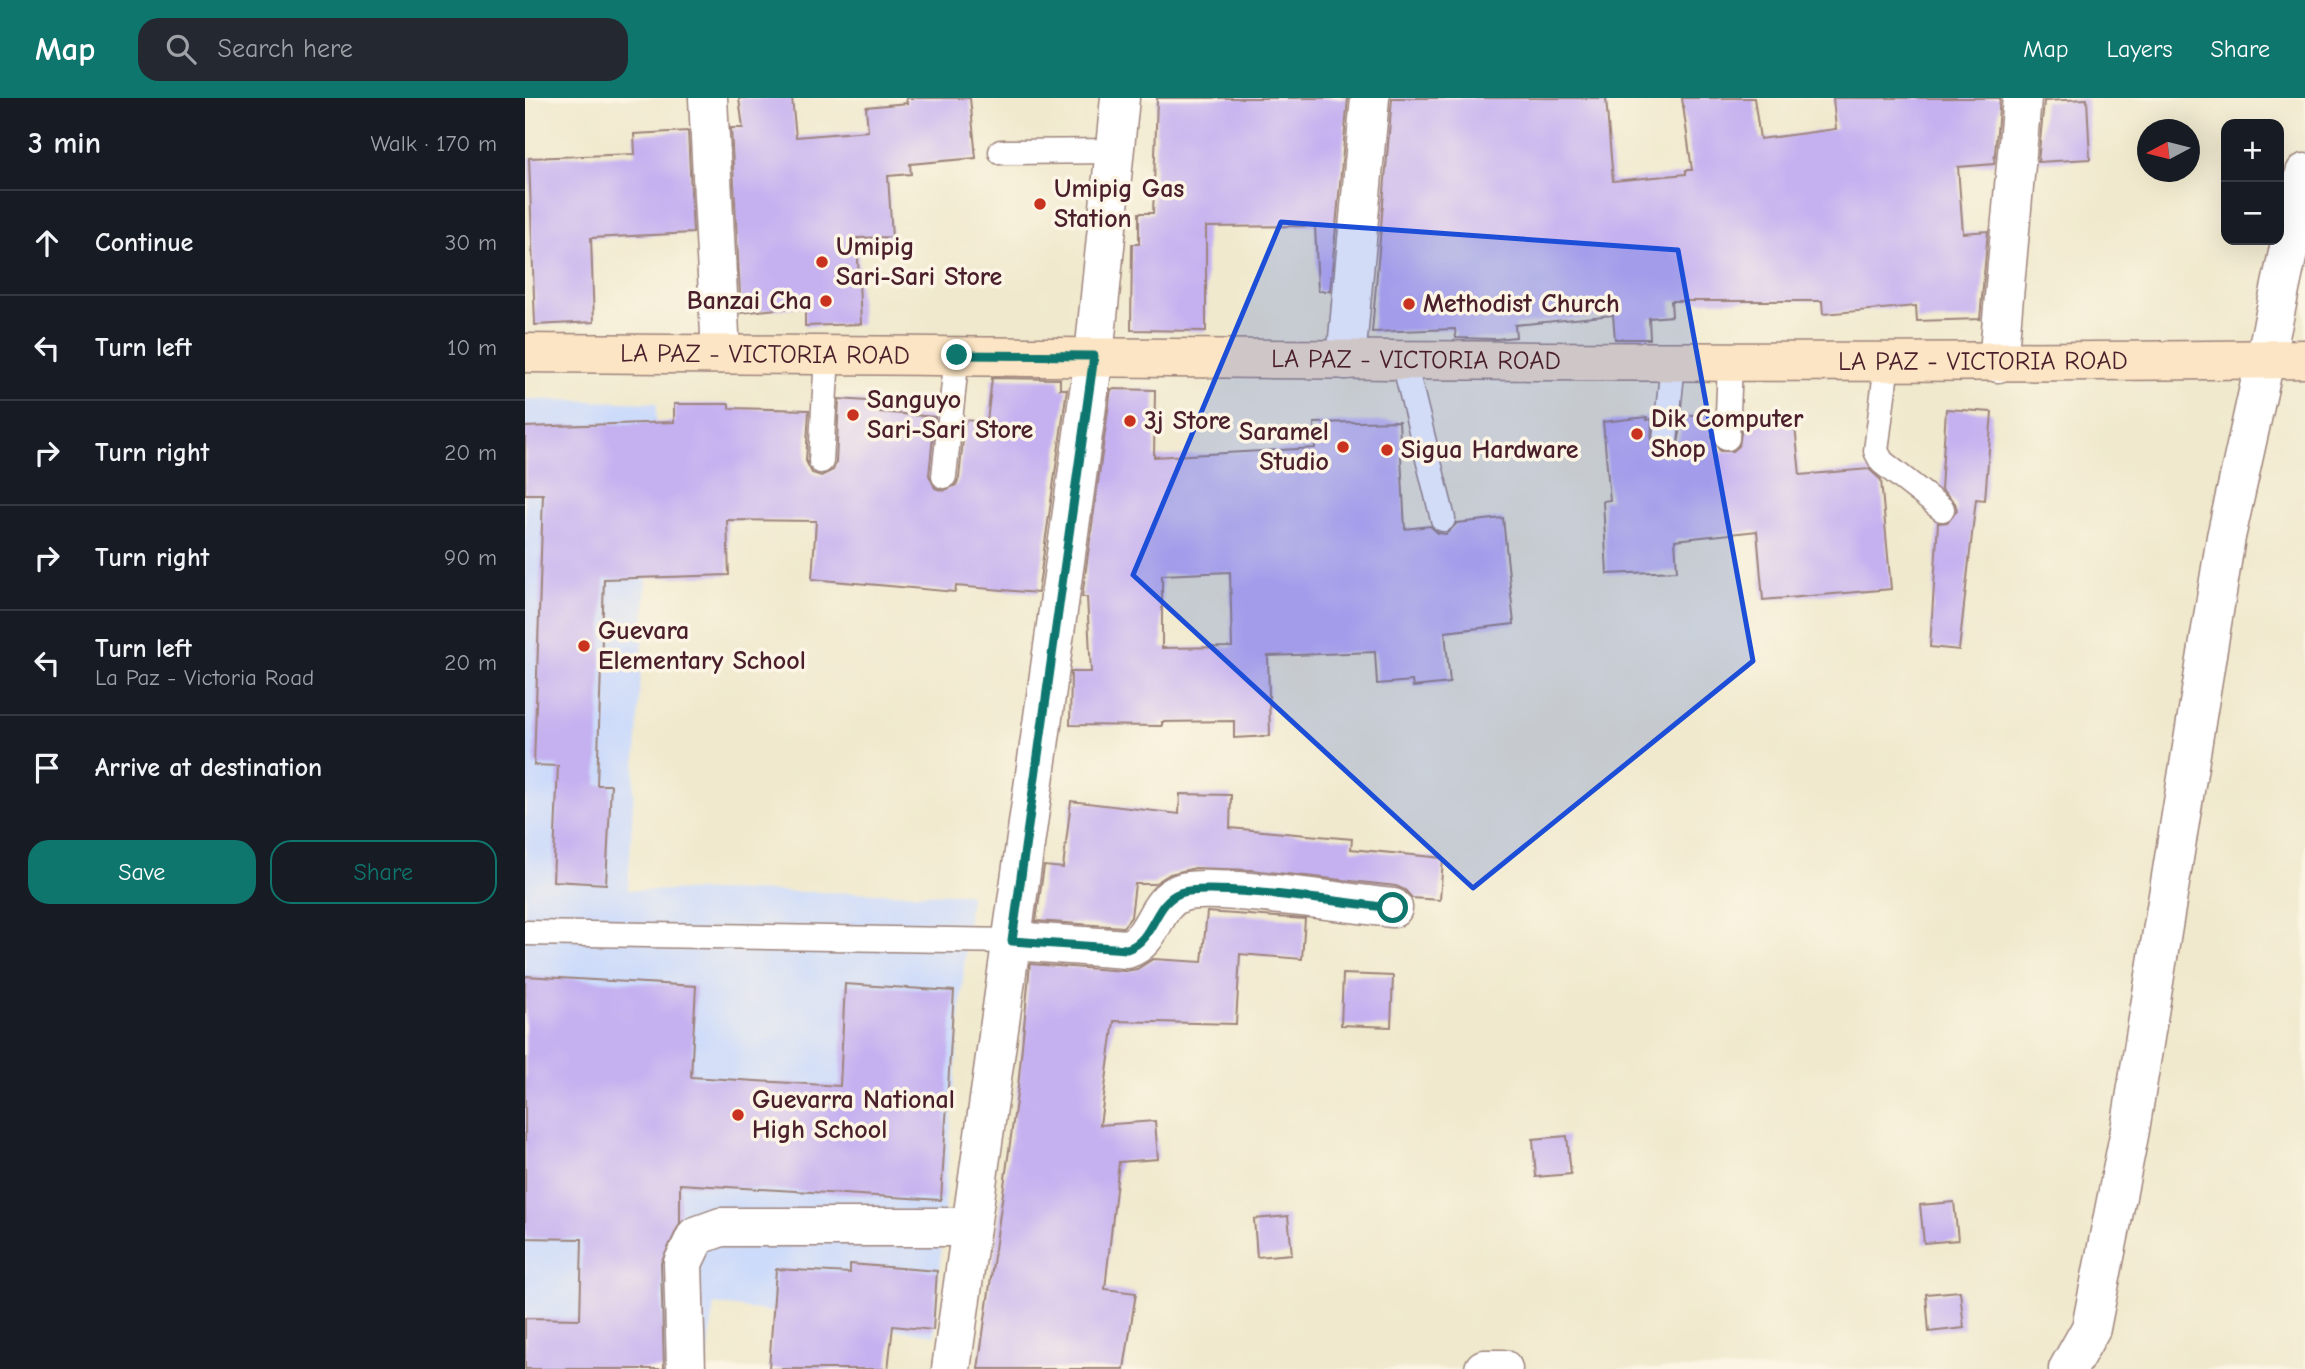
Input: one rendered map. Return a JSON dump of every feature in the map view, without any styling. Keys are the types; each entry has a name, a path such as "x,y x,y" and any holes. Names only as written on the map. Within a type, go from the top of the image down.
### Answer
{"main road":[{"name":"LA PAZ - VICTORIA ROAD","path":"525,353 1673,363 2305,359"}],"street":[{"path":"708,98 721,354"},
{"path":"951,1369 1094,356 1120,98"},
{"path":"1346,360 1370,98"},
{"path":"1998,363 2022,98"},
{"path":"2068,1369 2091,1328 2097,1302 2130,1130 2226,537 2305,173"},
{"path":"1012,941 1127,949 1138,946 1147,937 1170,899 1181,892 1214,890 1393,908"},
{"path":"686,1369 683,1263 696,1236 721,1227 969,1227"},
{"path":"1484,1369 1503,1369"}],"lane":[{"path":"1001,152 1115,151"},
{"path":"821,461 827,355"},
{"path":"944,476 957,355"},
{"path":"1404,362 1443,519"},
{"path":"1665,441 1673,363"},
{"path":"1727,438 1730,363"},
{"path":"1887,363 1876,451 1882,462 1942,509"},
{"path":"525,933 1012,941"}],"highlighted area":[{"path":"1281,222 1678,250 1753,661 1473,888 1133,575"}],"shaded area":[{"name":"Guevarra National High School","path":"525,399 657,403 628,890 970,894 934,1335 714,1304 707,1369 525,1369"}],"building":[{"path":"739,98 792,98 796,137 868,131 866,107 907,103 906,98 970,98 976,158 910,164 911,174 888,176 892,237 857,238 861,324 805,326 805,306 741,313 731,128 743,128"},
{"path":"1157,98 1348,98 1330,291 1318,291 1315,226 1206,227 1206,331 1131,330 1132,244 1139,244 1139,213 1153,213"},
{"path":"1392,98 1606,98 1613,181 1686,174 1686,170 1692,170 1682,98 1754,98 1760,139 1836,129 1833,98 2000,98 1994,164 1958,167 1963,233 1988,231 1980,319 1917,321 1916,306 1823,314 1822,301 1671,301 1672,316 1649,318 1650,339 1615,339 1613,315 1515,325 1516,337 1496,339 1456,338 1455,329 1372,332"},
{"path":"2087,99 2090,159 2038,162 2044,101"},
{"path":"688,131 693,233 591,238 594,322 535,325 529,158 635,154 634,134"},
{"path":"992,378 1060,379 1060,389 1067,389 1038,593 956,586 955,592 812,579 816,521 727,520 729,575 604,579 597,785 611,785 606,884 553,881 558,766 534,765 543,494 525,494 525,427 674,422 674,404 729,404 729,408 809,410 806,461 812,473 821,476 833,470 836,463 839,399 881,402 880,412 935,417 929,475 935,488 943,491 956,485 959,478 965,420 987,422"},
{"path":"1111,389 1155,390 1154,457 1315,448 1314,423 1399,421 1405,529 1430,526 1438,533 1446,534 1457,523 1503,518 1514,624 1445,632 1450,683 1413,687 1412,681 1377,684 1375,652 1268,656 1270,736 1234,738 1234,721 1162,722 1162,726 1070,725 1071,672 1091,672 1087,597 1082,597","holes":["1230,572 1232,647 1162,648 1162,575"]},
{"path":"1946,409 1992,412 1985,500 1976,499 1959,650 1930,647 1938,523 1948,522 1957,510 1955,503 1941,489"},
{"path":"1713,413 1712,438 1720,451 1733,451 1739,446 1743,420 1794,416 1800,475 1869,469 1881,480 1891,589 1763,600 1757,531 1675,540 1677,571 1607,574 1603,501 1610,500 1603,422 1647,417 1647,420 1652,419 1651,446 1664,456 1677,449 1683,416"},
{"path":"1180,794 1231,795 1230,828 1352,839 1351,849 1443,858 1440,900 1412,898 1405,890 1396,886 1251,870 1195,868 1170,874 1154,884 1135,884 1131,917 1123,927 1036,921 1044,866 1063,868 1071,801 1179,814"},
{"path":"1207,912 1305,919 1302,959 1240,954 1236,1024 1114,1021 1100,1125 1155,1121 1158,1159 1119,1162 1105,1289 1136,1293 1124,1369 978,1369 1018,1087 1030,964 1125,971 1137,969 1153,959 1202,962"},
{"path":"1343,974 1393,976 1391,1027 1341,1025"},
{"path":"525,976 696,986 691,1077 840,1086 845,984 954,991 941,1200 680,1184 680,1223 661,1263 664,1369 525,1369 525,1318 580,1319 582,1239 525,1238"},
{"path":"1567,1136 1571,1174 1536,1177 1533,1139"},
{"path":"1954,1202 1958,1240 1924,1243 1920,1205"},
{"path":"1288,1216 1292,1254 1257,1257 1254,1219"},
{"path":"850,1264 937,1271 933,1330 893,1326 888,1369 769,1369 776,1269 850,1273"},
{"path":"1960,1291 1964,1328 1929,1332 1926,1294"}],"place":[{"name":"Umipig Gas Station","path":"1040,204"},
{"name":"Umipig Sari-Sari Store","path":"822,262"},
{"name":"Banzai Cha","path":"826,301"},
{"name":"Methodist Church","path":"1409,304"},
{"name":"Sanguyo Sari-Sari Store","path":"853,415"},
{"name":"3j Store","path":"1130,421"},
{"name":"Dik Computer Shop","path":"1637,434"},
{"name":"Saramel Studio","path":"1343,447"},
{"name":"Sigua Hardware","path":"1387,450"},
{"name":"Guevara Elementary School","path":"584,646"},
{"name":"Guevarra National High School","path":"738,1115"}],"route":[{"path":"957,355 1094,356 1012,941 1127,949 1138,946 1147,937 1170,899 1181,892 1214,890 1393,908"}]}
